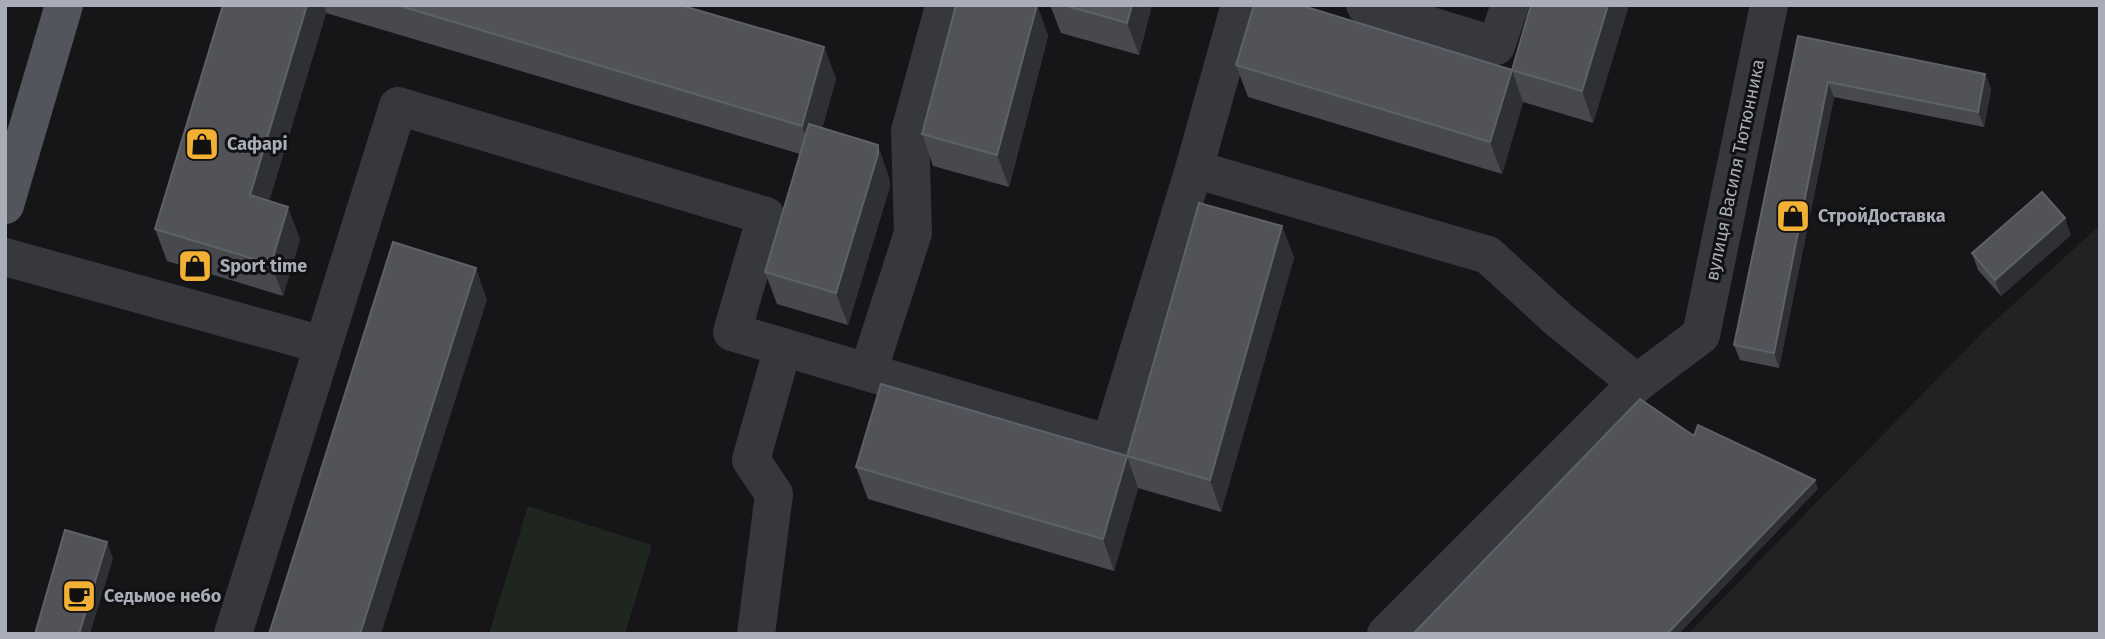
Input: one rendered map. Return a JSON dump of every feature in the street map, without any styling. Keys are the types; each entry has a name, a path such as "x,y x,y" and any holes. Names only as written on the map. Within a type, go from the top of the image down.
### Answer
{"main road":[{"path":"8,185 64,5"}],"street":[{"path":"868,372 913,233 910,131 942,14 961,5"},
{"path":"233,634 398,106 766,216 732,332 1110,444 1194,169 1240,5"},
{"path":"1365,5 1402,11 1496,46 1510,5"},
{"name":"вулиця Василя Тютюнника","path":"1637,383 1701,335 1769,5"},
{"path":"1194,169 1488,255 1559,320 1637,383 1386,634"},
{"path":"5,257 323,345"},
{"path":"756,634 774,494 751,460 783,347"}],"shaded area":[{"path":"2100,225 2100,634 1688,634 1984,331"},
{"path":"528,506 652,545 625,634 489,634"}],"building":[{"path":"223,5 307,5 250,195 288,207 271,264 155,229"},
{"path":"397,5 680,5 824,47 802,126"},
{"path":"956,5 1037,5 997,155 922,134"},
{"path":"1064,5 1132,5 1127,23"},
{"path":"1254,5 1300,5 1512,70 1490,142 1236,65"},
{"path":"1531,5 1608,5 1582,91 1512,70"},
{"path":"1798,36 1985,74 1978,112 1828,82 1774,353 1734,345"},
{"path":"809,124 878,145 878,154 836,293 765,272"},
{"path":"2042,192 2065,218 1995,280 1972,253"},
{"path":"1199,203 1282,226 1210,480 1127,456"},
{"path":"393,242 476,268 360,634 269,634"},
{"path":"881,384 1127,456 1103,539 856,467"},
{"path":"1640,399 1694,436 1698,425 1815,480 1667,634 1413,634"},
{"name":"Седьмое небо","path":"65,530 107,542 79,634 35,634"}],"place":[{"name":"Сафарі","path":"202,144"},
{"name":"СтройДоставка","path":"1793,216"},
{"name":"Sport time","path":"195,266"},
{"name":"Седьмое небо","path":"79,596"}]}
